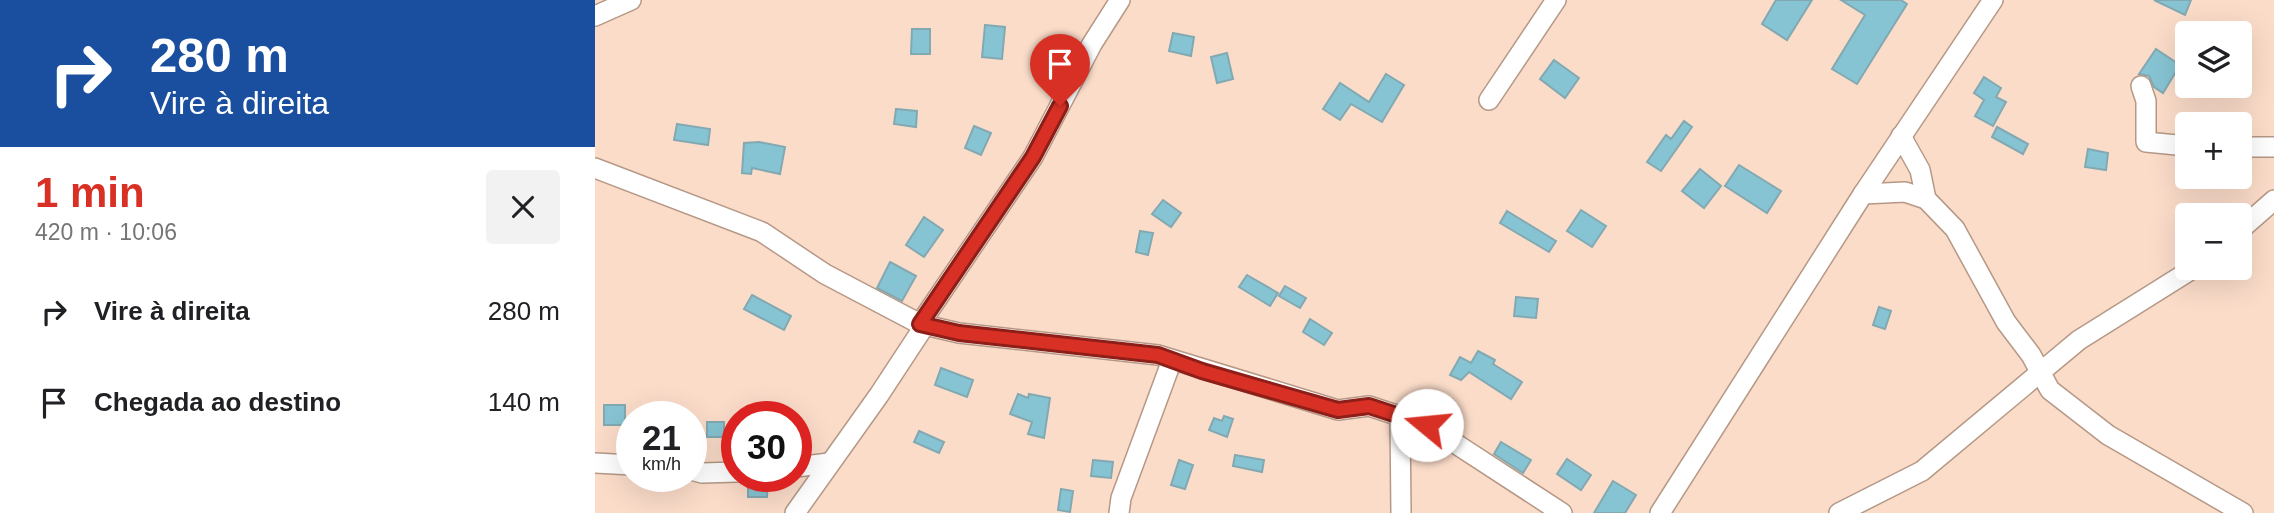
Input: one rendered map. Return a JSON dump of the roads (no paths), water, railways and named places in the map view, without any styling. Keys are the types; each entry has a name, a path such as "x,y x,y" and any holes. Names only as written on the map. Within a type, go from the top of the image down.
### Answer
{"street":[{"path":"595,16 631,0"},
{"path":"795,513 879,395 922,324 1033,157 1092,44 1120,0"},
{"path":"1489,100 1556,0"},
{"path":"1660,513 1863,194 1993,0"},
{"path":"2141,86 2146,101 2146,142 2175,145"},
{"path":"1901,136 1920,170 1926,199"},
{"path":"2252,147 2274,148"},
{"path":"595,168 762,232 834,279 922,324 959,333 1120,350 1172,360 1338,410 1369,406 1427,425 1562,513"},
{"path":"1863,194 1905,192 1926,199 1955,229 2050,390 2108,435 2243,513"},
{"path":"2252,219 2274,200"},
{"path":"1839,513 1922,471 2087,335 2175,280"},
{"path":"1119,513 1121,498 1172,360"},
{"path":"1401,416 1401,513"},
{"path":"595,463 616,464"},
{"path":"812,465 829,463"}]}
